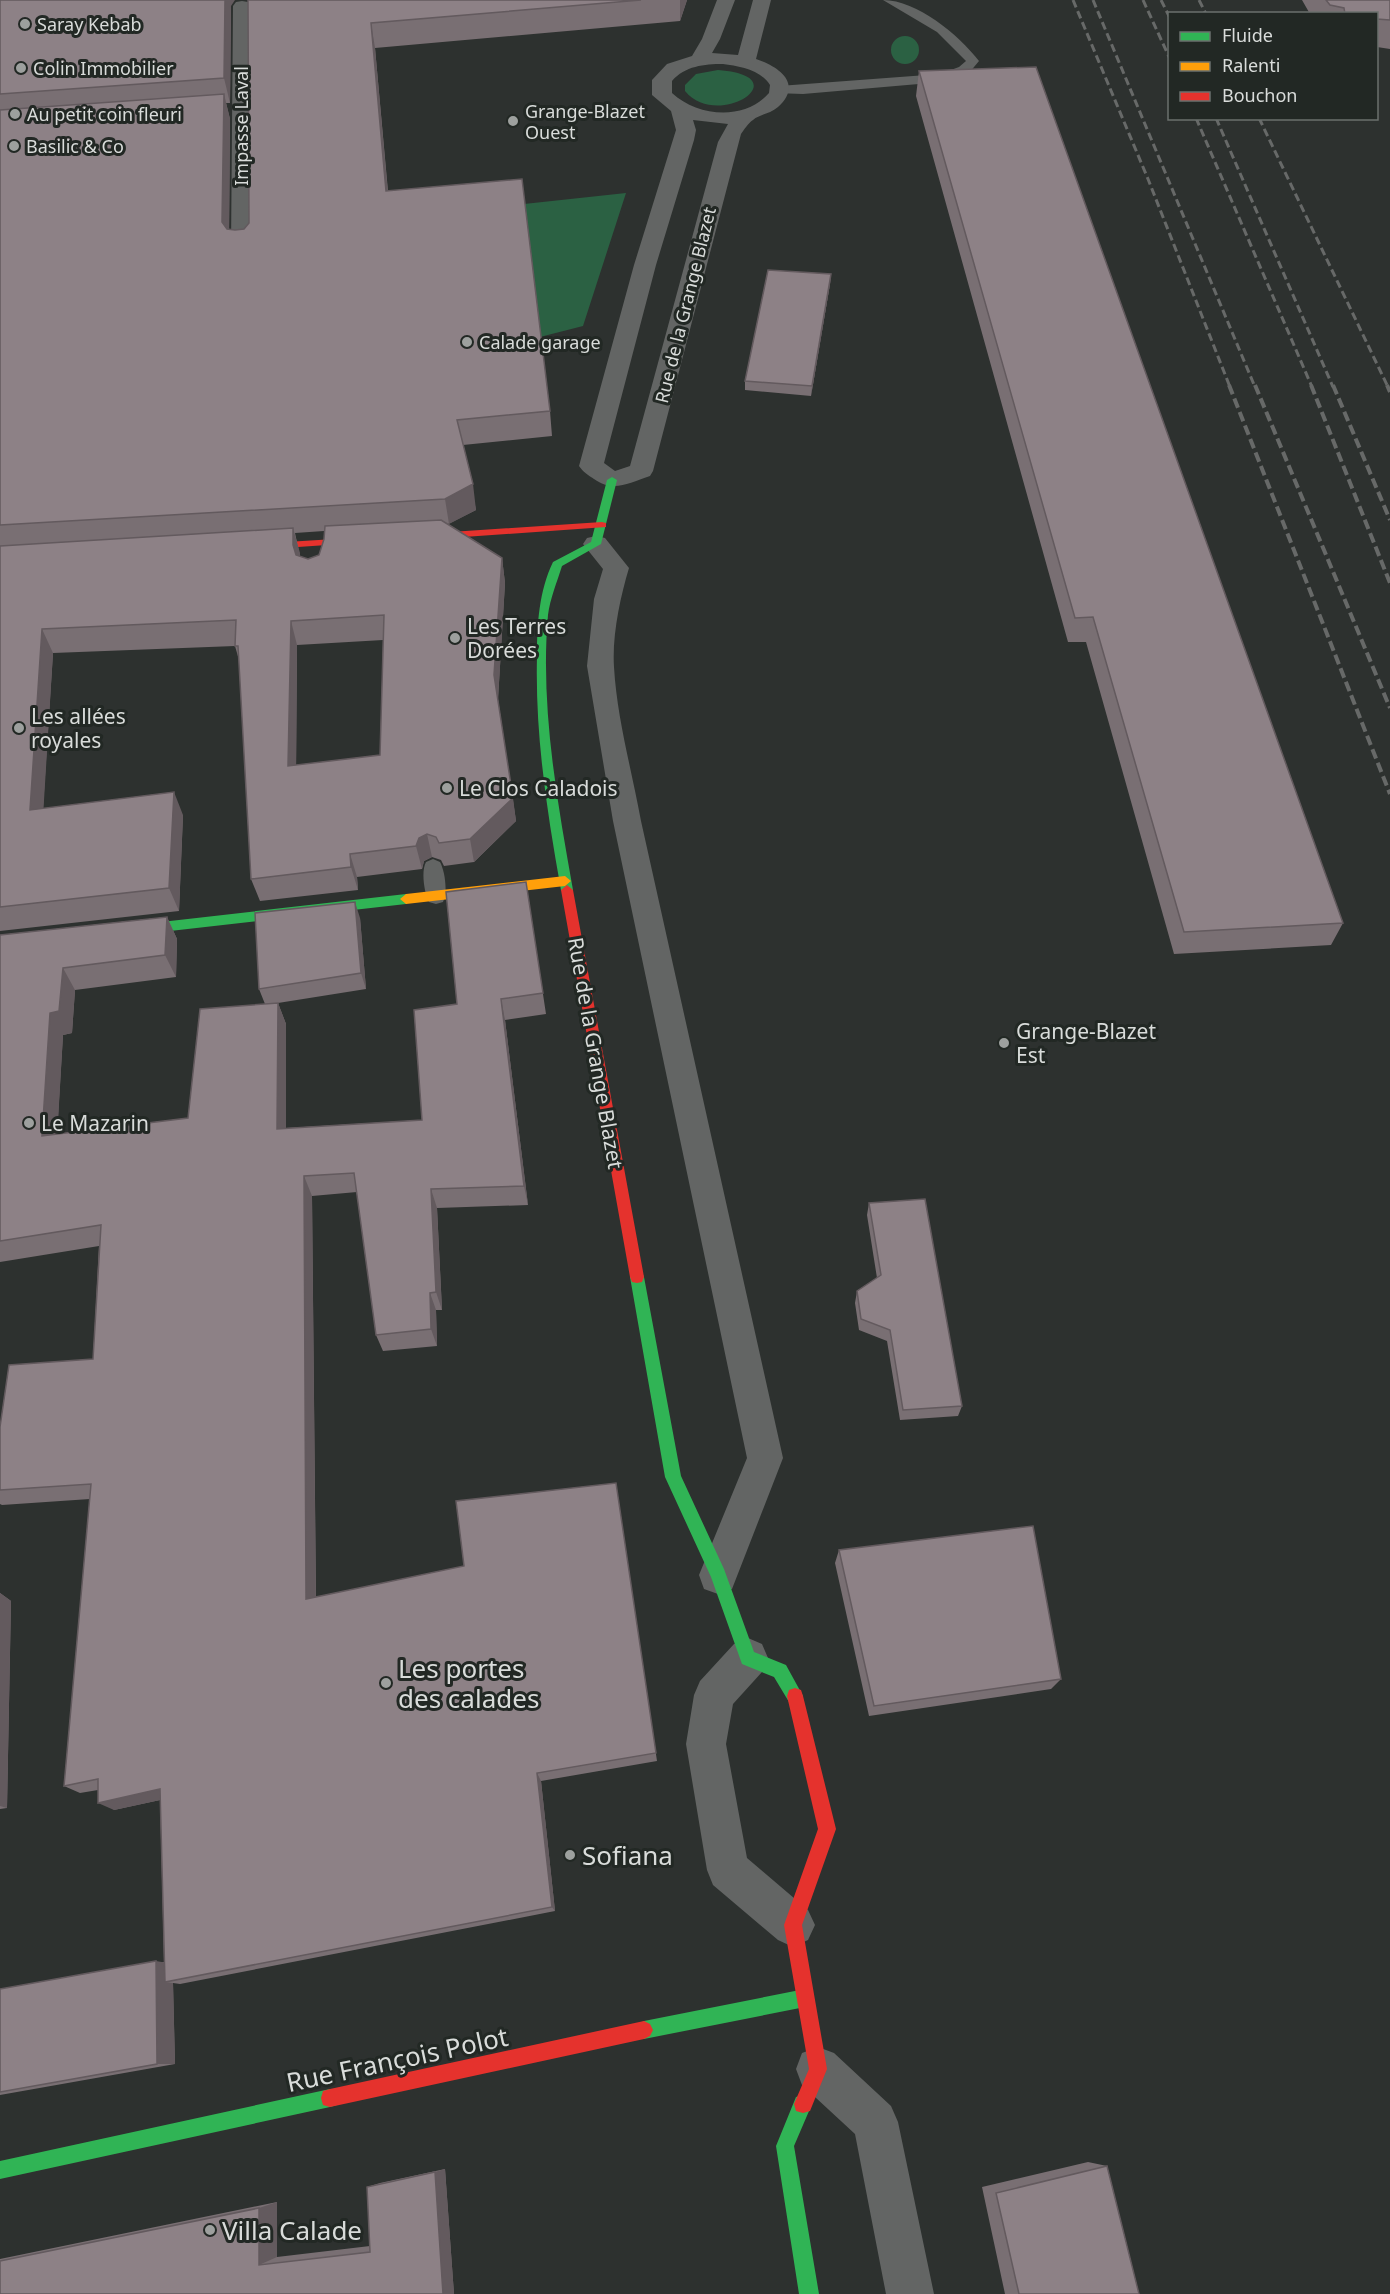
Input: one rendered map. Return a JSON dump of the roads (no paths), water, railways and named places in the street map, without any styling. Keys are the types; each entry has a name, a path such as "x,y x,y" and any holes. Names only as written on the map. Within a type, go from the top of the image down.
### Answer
{"street":[{"path":"699,59 711,39 726,0"},
{"path":"746,61 762,0"},
{"name":"Impasse Laval","path":"242,6 242,247"},
{"path":"723,58 746,61 769,71 778,81 779,90 771,103 747,114 705,116 680,109 662,95 662,80 675,67 699,59 723,58"},
{"path":"680,109 686,130 684,140 645,265 591,466 612,480 599,534 616,568 606,599 600,666 627,821 765,1458 718,1575"},
{"path":"218,112 241,111"},
{"name":"Rue de la Grange Blazet","path":"612,480 641,471 728,142 731,133 747,114"},
{"path":"405,538 599,534"},
{"name":"Rue de la Grange Blazet","path":"599,534 557,564 543,613 544,735 556,828 673,1477 718,1575 748,1658"},
{"path":"236,548 315,553 383,539"},
{"path":"106,933 565,881"},
{"path":"793,1925 728,1870 706,1744 714,1695 748,1658 780,1671 797,1699 827,1829 793,1925 818,2069 785,2146 809,2294"},
{"name":"Rue François Polot","path":"0,2170 677,2023 805,1998"},
{"path":"818,2069 875,2122 910,2294"}],"lane":[{"path":"779,90 942,78 964,70 972,61 941,29 889,0"},
{"path":"433,867 436,896"}],"railway":[{"path":"1073,0 1148,179 1230,387"},
{"path":"1093,0 1255,387"},
{"path":"1143,0 1168,55"},
{"path":"1161,0 1168,14"},
{"path":"1199,0 1205,12"},
{"path":"1197,120 1312,387"},
{"path":"1217,120 1333,387"},
{"path":"1260,120 1388,387"},
{"path":"1229,385 1390,794"},
{"path":"1255,385 1390,708"},
{"path":"1311,385 1390,583"},
{"path":"1333,385 1390,520"},
{"path":"1387,385 1390,392"}],"place":[{"name":"Saray Kebab","path":"25,24"},
{"name":"Colin Immobilier","path":"21,68"},
{"name":"Au petit coin fleuri","path":"15,114"},
{"name":"Grange-Blazet Ouest","path":"513,121"},
{"name":"Basilic & Co","path":"14,146"},
{"name":"Calade garage","path":"467,342"},
{"name":"Les Terres Dorées","path":"455,638"},
{"name":"Les allées royales","path":"19,728"},
{"name":"Le Clos Caladois","path":"447,788"},
{"name":"Grange-Blazet Est","path":"1004,1043"},
{"name":"Le Mazarin","path":"29,1123"},
{"name":"Les portes des calades","path":"386,1683"},
{"name":"Sofiana","path":"570,1855"},
{"name":"Villa Calade","path":"210,2230"}]}
